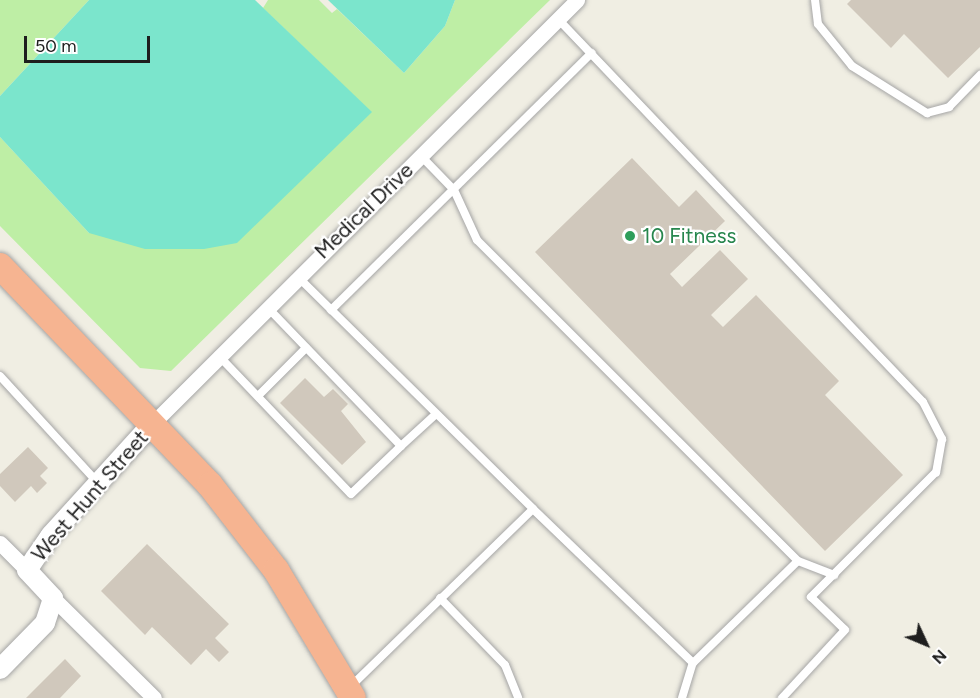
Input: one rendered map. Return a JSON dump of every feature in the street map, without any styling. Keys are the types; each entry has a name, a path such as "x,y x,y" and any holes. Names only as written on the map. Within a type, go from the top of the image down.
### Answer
{"highway":[{"path":"0,266 153,423 276,570 351,693"}],"street":[{"name":"Medical Drive","path":"153,423 217,354 421,156 577,0"},
{"name":"West Hunt Street","path":"27,570 51,535 100,485 153,423"},
{"path":"0,543 154,698"},
{"path":"0,669 45,623 54,598"}],"lane":[{"path":"815,0 818,24 852,66 927,112 949,107 980,75"},
{"path":"558,19 923,402 942,439 936,472 811,597 845,630 782,698"},
{"path":"331,310 592,54"},
{"path":"421,156 454,190 477,240 798,561 834,575"},
{"path":"297,276 532,509 693,663"},
{"path":"267,306 401,446"},
{"path":"258,396 306,348"},
{"path":"217,354 351,494 436,414"},
{"path":"0,376 100,485"},
{"path":"351,693 440,598 532,509"},
{"path":"682,698 693,663 798,561"},
{"path":"440,598 505,665 518,698"}],"green space":[{"path":"0,0 89,0 0,96"},
{"path":"89,0 255,0 372,112 237,243 204,249 145,249 89,233 0,137 0,96"},
{"path":"268,0 319,0 332,13 337,9 404,73 445,26 455,0 550,0 171,371 140,368 0,226 0,137 89,233 371,112 263,8"},
{"path":"328,0 455,0 445,26 404,73"}],"building":[{"path":"851,0 980,0 980,47 948,78 904,34 891,48 847,4"},
{"path":"632,158 679,207 696,190 725,221 670,274 682,287 720,250 748,279 711,315 723,327 756,295 839,381 825,395 903,475 825,551 535,252"},
{"path":"305,378 324,397 333,389 348,404 341,411 366,442 342,465 280,403"},
{"path":"28,447 48,468 40,476 47,483 37,493 31,486 15,502 0,486 0,474"},
{"path":"147,544 229,624 215,638 229,652 219,662 206,649 191,665 152,627 145,635 101,591"},
{"path":"65,659 81,676 60,698 26,698"}],"place":[{"name":"10 Fitness","path":"630,236"}]}
